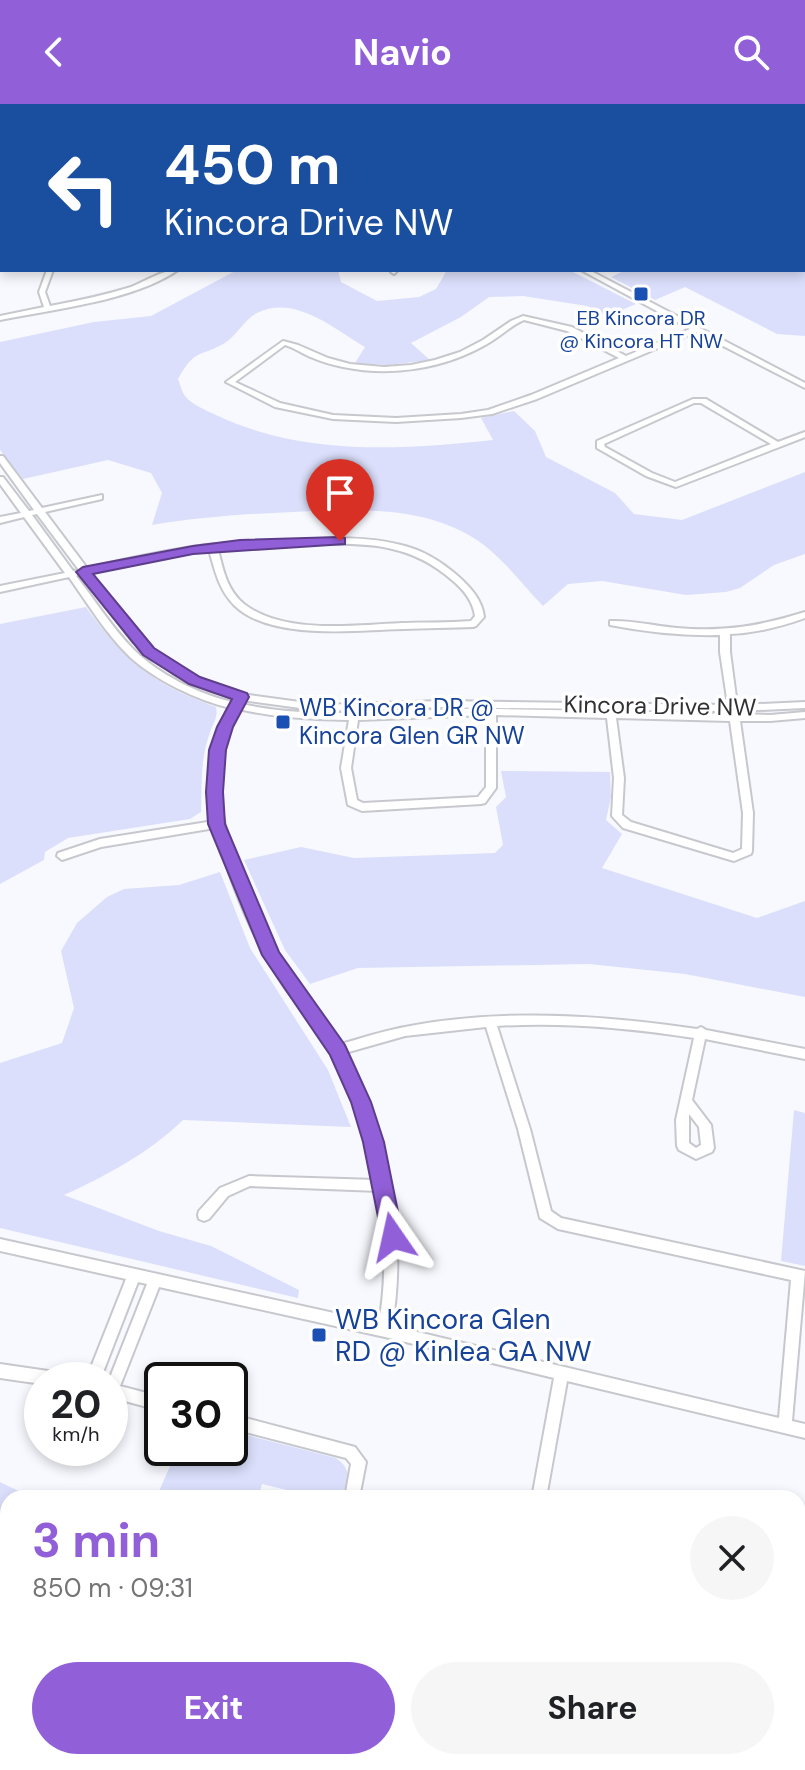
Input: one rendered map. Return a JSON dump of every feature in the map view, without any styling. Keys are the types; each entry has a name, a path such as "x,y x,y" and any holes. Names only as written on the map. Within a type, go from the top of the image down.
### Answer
{"street":[{"path":"47,307 42,292 49,272"},
{"path":"0,318 134,289 171,272"},
{"path":"588,272 804,383"},
{"path":"624,358 569,329 523,318 468,351 434,363 410,367 359,367 315,356 290,343 283,343 230,382 271,402 319,415 379,420 475,415 504,408 624,358 692,327"},
{"path":"778,445 703,401 693,401 600,443 601,448 636,465 663,483 676,485 778,445 805,434"},
{"name":"Kincora Drive NW","path":"2,465 43,512 83,572 149,652 194,681 239,702"},
{"name":"Kincora Drive NW","path":"0,479 138,659 187,690 295,717 491,708 805,715"},
{"path":"0,520 99,497"},
{"path":"0,589 174,552 213,548 340,541 391,544 423,554 466,588 476,602 480,617 468,624 322,629 279,622 246,609 226,590 213,548"},
{"path":"340,541 340,556"},
{"path":"613,623 656,629 725,631 782,625 805,615"},
{"path":"611,710 619,778 617,816 627,825 734,857 747,851 748,826 736,713 725,652 725,631"},
{"path":"239,702 225,727 218,750 214,792 217,824 271,955 338,1050 361,1102 393,1237 391,1301 385,1331"},
{"name":"Kincora Drive NW","path":"736,713 805,705"},
{"path":"355,713 347,784 352,802 362,807 481,800 491,788 491,708"},
{"path":"62,856 100,843 217,824"},
{"path":"338,1050 412,1030 490,1021 604,1020 701,1032 805,1054"},
{"path":"490,1021 524,1129 545,1214 558,1223 802,1276 785,1426"},
{"path":"688,1104 701,1032"},
{"path":"204,1215 224,1192 249,1181 382,1186"},
{"path":"0,1245 385,1331 805,1431"},
{"path":"100,1362 134,1275"},
{"path":"122,1362 155,1280"},
{"path":"0,1371 24,1374"},
{"path":"540,1490 562,1373"},
{"path":"248,1426 350,1452 359,1462 354,1490"}],"shaded area":[{"path":"233,272 338,272 341,282 377,301 419,297 436,289 446,272 573,272 636,304 608,316 587,306 523,296 489,297 461,317 411,343 430,360 388,365 355,363 365,347 314,316 286,308 271,308 253,316 225,343 193,358 178,379 188,399 208,411 282,438 317,444 387,447 493,440 481,418 514,411 535,431 546,457 615,493 634,514 682,520 805,472 805,554 774,565 740,588 726,592 686,595 602,581 568,584 543,606 498,557 478,541 425,518 382,511 337,511 240,515 152,525 162,493 151,473 108,460 23,479 0,450 0,342 94,322 151,316"},
{"path":"622,272 805,272 805,336 777,334 685,287 655,300 611,277"},
{"path":"86,607 114,643 142,669 174,689 216,707 203,760 201,812 190,819 68,838 45,852 44,860 0,884 0,624"},
{"path":"501,771 610,772 611,797 606,820 622,834 602,868 757,918 805,901 805,997 685,974 589,964 358,968 310,984 285,950 244,860 301,847 354,858 495,853 503,845 496,807 506,797"},
{"path":"220,872 250,948 328,1070 351,1127 183,1120 126,1163 64,1195 159,1231 211,1246 299,1290 298,1298 0,1228 0,1063 62,1043 74,1008 61,951 77,923 107,897 124,889 179,885"},
{"path":"794,1110 805,1113 805,1266 781,1261"},
{"path":"248,1436 336,1458 345,1466 348,1481 346,1490 287,1490 262,1484 260,1490 160,1490 170,1466 248,1466"},
{"path":"0,1482 16,1490 0,1490"}],"place":[{"name":"EB Kincora DR @ Kincora HT NW","path":"641,294"},
{"name":"WB Kincora DR @ Kincora Glen GR NW","path":"283,722"},
{"name":"WB Kincora Glen RD @ Kinlea GA NW","path":"319,1335"}],"route":[{"path":"340,541 240,545 174,552 83,572 149,652 194,681 241,697 225,727 218,750 214,792 217,824 271,955 287,983 338,1050 361,1102 374,1142 393,1237"}]}
